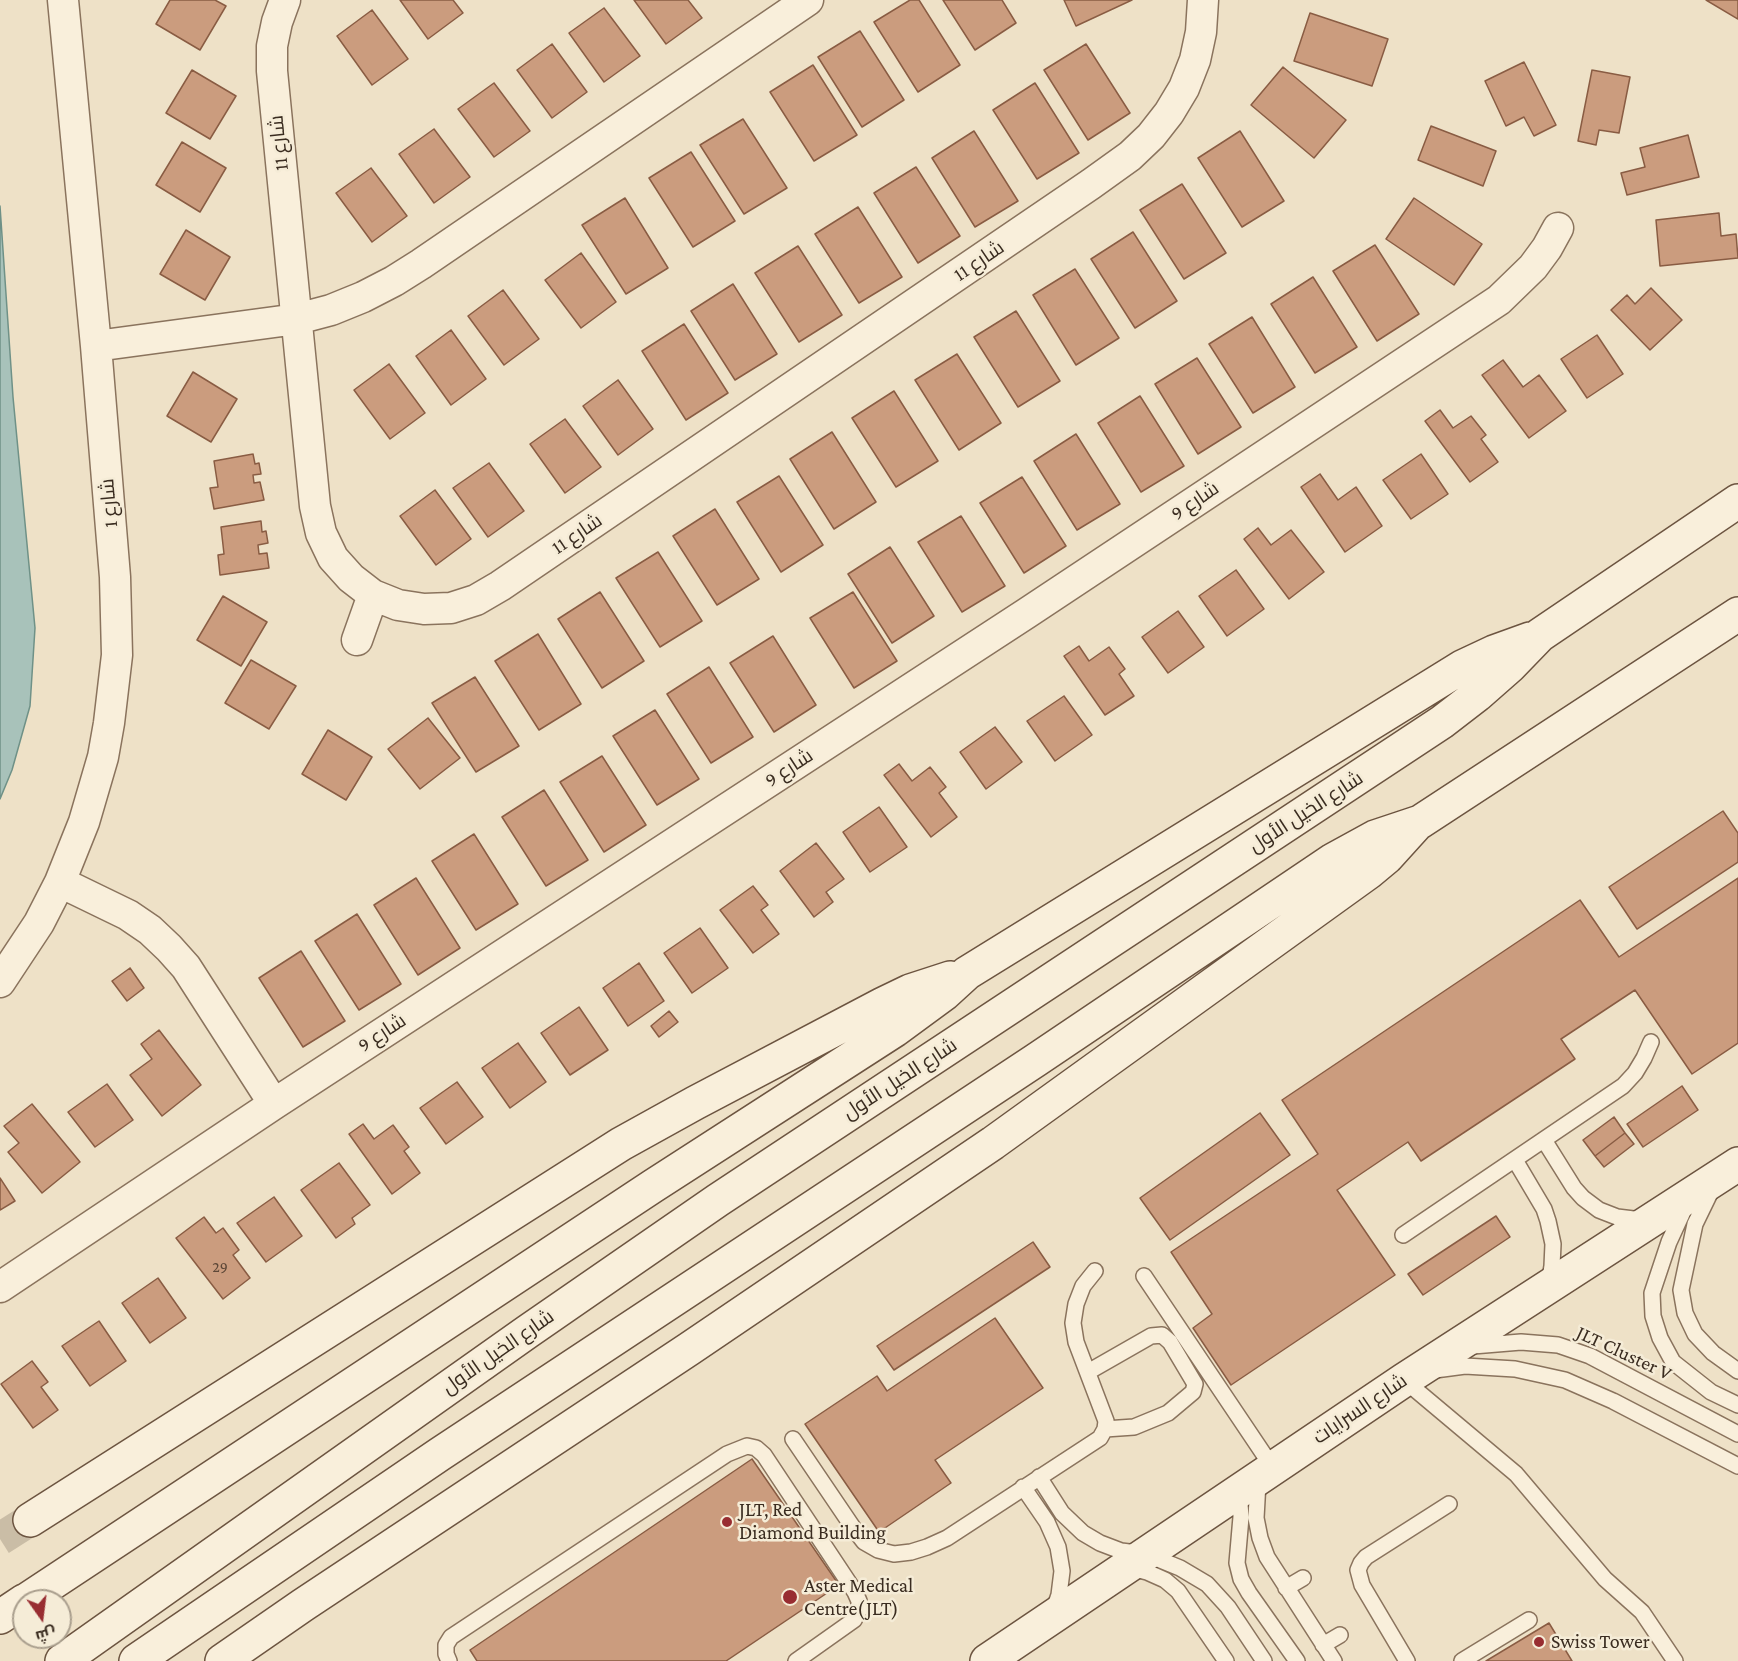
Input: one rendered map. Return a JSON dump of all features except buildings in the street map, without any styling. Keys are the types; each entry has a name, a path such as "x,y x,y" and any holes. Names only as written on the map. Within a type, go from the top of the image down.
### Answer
{"main road":[{"name":"شارع الخيل الأول","path":"62,1661 698,1213 1443,722 1494,681 1540,635 1738,501"},
{"path":"222,1661 993,1143 1369,872 1387,857 1420,822 1738,614"},
{"path":"42,1589 663,1179 895,1030 967,973 1462,667 1540,635"},
{"path":"136,1661 440,1454 1036,1060 1333,860 1375,837 1420,822"},
{"path":"30,1520 621,1144 695,1102 884,1004 910,992 967,973"},
{"name":"شارع السرايات","path":"987,1661 1409,1376 1715,1180"}],"street":[{"name":"شارع 1","path":"0,982 39,923 60,882 84,822 103,757 110,723 117,655 115,577 96,346 63,0"},
{"name":"شارع 11","path":"285,0 272,46 272,71 315,506 321,533 333,558 351,578 373,595 398,605 424,609 451,608 476,600 500,586 1130,156 1151,136 1169,113 1184,88 1195,60 1210,1"},
{"path":"96,346 297,319 342,306 394,281 808,0"},
{"name":"شارع 9","path":"0,1287 274,1104 1017,619 1499,300 1533,267 1558,228"},
{"path":"357,640 373,595"},
{"path":"60,882 128,915 150,930 169,948 186,967 274,1104"}],"lane":[{"path":"1403,1234 1623,1086 1635,1073 1651,1042"},
{"path":"1544,1140 1574,1188 1599,1210 1627,1219 1657,1218"},
{"path":"1515,1160 1544,1209 1548,1221 1553,1244 1548,1287"},
{"path":"1715,1180 1695,1224 1681,1290 1685,1313 1695,1334 1713,1353 1738,1371"},
{"name":"JLT Cluster V","path":"1715,1180 1679,1217 1652,1293 1653,1316 1660,1338 1673,1362 1711,1392 1738,1405"},
{"path":"793,1438 864,1542 878,1550 894,1554 911,1552 947,1538 1100,1438 1105,1429 1106,1421 1076,1342 1073,1323 1076,1304 1083,1286 1095,1271"},
{"path":"1144,1276 1257,1479 1256,1508 1260,1538 1267,1557 1334,1661"},
{"path":"1088,1372 1151,1336 1162,1335 1170,1342 1195,1384 1193,1392 1168,1413 1134,1427 1105,1429"},
{"name":"JLT Cluster V","path":"1449,1351 1485,1344 1521,1342 1558,1345 1590,1356 1738,1434"},
{"path":"1409,1376 1465,1366 1515,1369 1565,1380 1613,1401 1738,1466"},
{"path":"1409,1376 1516,1474 1605,1579 1642,1612 1675,1661"},
{"path":"449,1661 446,1645 457,1632 728,1454 747,1446 756,1448 764,1455 859,1601 859,1611 854,1620 796,1661"},
{"path":"1039,1477 1062,1514 1083,1533 1121,1551 1147,1572 1165,1580 1178,1591 1220,1659"},
{"path":"1257,1479 1241,1517 1237,1563 1241,1579 1249,1593 1297,1661"},
{"path":"1023,1487 1047,1522 1058,1547 1062,1571 1059,1595 1051,1618"},
{"path":"1407,1661 1362,1585 1358,1570 1366,1557 1449,1504"},
{"path":"1136,1561 1180,1568 1207,1584 1218,1595 1264,1661"},
{"path":"1286,1588 1303,1578"},
{"path":"1462,1661 1529,1620"},
{"path":"1323,1645 1340,1635"},
{"path":"970,1661 1024,1636"}],"water":[{"path":"0,206 13,397 35,628 30,706 12,770 0,799"}],"tunnel":[{"path":"0,1539 30,1520"}],"place":[{"name":"JLT, Red Diamond Building","path":"727,1522"},
{"name":"Aster Medical Centre(JLT)","path":"790,1597"},
{"name":"Swiss Tower","path":"1539,1642"}]}
